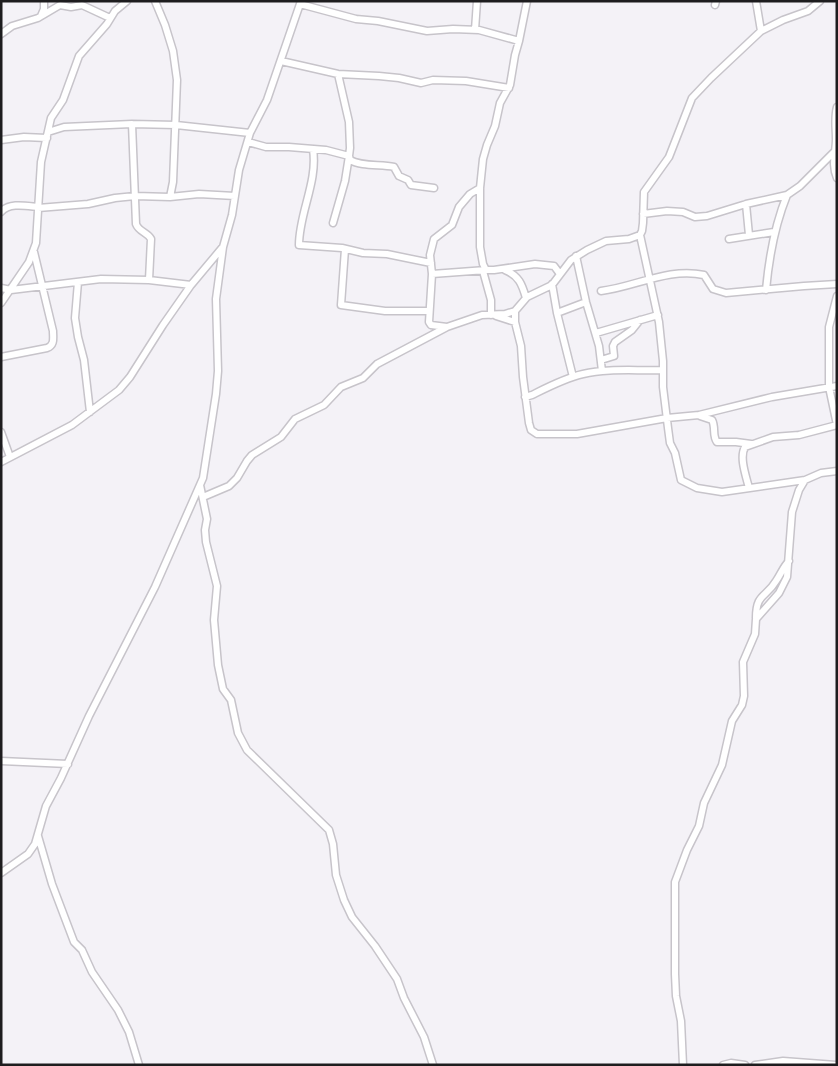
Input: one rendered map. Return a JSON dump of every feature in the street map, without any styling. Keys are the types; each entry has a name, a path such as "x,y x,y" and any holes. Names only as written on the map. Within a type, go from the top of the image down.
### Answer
{"street":[{"path":"41,16 44,9 44,1"},
{"path":"1,303 34,252 38,238 40,162 51,118 63,100 79,56 119,7 127,1"},
{"path":"155,1 165,25 174,57 178,95 173,182 170,197"},
{"path":"475,30 477,1"},
{"path":"493,315 480,247 480,188 487,145 495,126 500,103 509,88 527,1"},
{"path":"756,1 761,31"},
{"path":"820,1 808,11 783,20 761,31 692,98 669,157 644,192 642,231 640,235 658,315 670,444 676,453 682,482 697,488 722,492 805,480 822,473 837,471"},
{"path":"1,34 12,26 41,16 57,3 68,7 80,3 110,18"},
{"path":"1,874 28,854 38,835 46,806 68,764 89,716 153,592 204,475 218,371 216,299 222,247 232,215 240,170 250,133 267,100 300,3 348,18 378,21 427,31 475,30 519,41"},
{"path":"281,61 338,74 386,76 421,84 433,80 466,81 509,88"},
{"path":"333,223 345,181 349,122 338,74"},
{"path":"837,107 833,165 837,178"},
{"path":"132,124 136,224 140,231 151,239 149,280"},
{"path":"1,140 47,135 60,127 132,124 176,125 250,133"},
{"path":"248,142 266,148 289,147 347,154"},
{"path":"314,150 314,172 305,204 298,245 392,255 431,263"},
{"path":"643,214 667,211 683,212 700,217 746,204 787,196 800,186 834,152"},
{"path":"347,154 350,160 354,162 394,167 399,176 408,180 410,185 434,188"},
{"path":"447,327 430,325 429,322 432,274 430,255 435,238 452,225 461,206 470,194 480,188"},
{"path":"1,212 4,209 15,206 38,208 88,204 135,196 170,197 199,194 235,196"},
{"path":"766,290 768,263 774,232 787,196"},
{"path":"746,204 749,235"},
{"path":"728,238 774,232"},
{"path":"203,497 229,486 237,478 252,455 281,437 295,419 324,405 341,387 360,380 377,364 447,327 482,315 515,311 526,298 548,288 576,256 600,243 635,238 640,235"},
{"path":"1,462 72,425 127,382 191,285 222,247"},
{"path":"345,249 341,305 385,311 429,311"},
{"path":"1,357 47,348 52,345 53,331 34,252"},
{"path":"576,256 586,302 596,333 602,371"},
{"path":"432,274 504,269 541,264 554,266 560,274"},
{"path":"504,269 520,280 526,298"},
{"path":"602,291 622,288 650,278 684,274 701,274 705,276 712,289 726,293 837,284"},
{"path":"1,288 10,290 101,279 149,280 191,285"},
{"path":"78,282 76,318 79,343 84,360 90,412"},
{"path":"552,284 557,313 573,377"},
{"path":"749,488 744,448 772,438 799,435 837,425 829,387 829,327 837,296"},
{"path":"557,313 586,302"},
{"path":"515,311 521,346 528,424 531,430 537,434 577,434 667,418 699,415 772,397 837,386"},
{"path":"493,315 516,322"},
{"path":"596,333 658,315"},
{"path":"601,360 614,356 613,346 615,342 632,330 640,320"},
{"path":"829,327 837,325"},
{"path":"525,397 573,377 602,371 662,370"},
{"path":"699,415 712,420 714,436 718,442 751,444"},
{"path":"1,432 10,457"},
{"path":"756,619 782,588 787,577 792,512 799,490 805,480"},
{"path":"200,485 207,519 206,542 217,586 214,620 218,665 223,689 231,700 238,733 247,750 329,830 333,844 336,875 344,900 352,917 375,946 397,979 404,998 424,1037 432,1065"},
{"path":"684,1065 681,1021 676,996 675,882 687,850 699,826 704,803 722,765 732,722 742,705 744,696 743,662 755,634 758,600 774,585 789,561"},
{"path":"1,761 68,764"},
{"path":"38,835 52,884 74,942 82,950 92,972 118,1010 129,1032 139,1065"},
{"path":"755,1065 783,1061 836,1065"},
{"path":"723,1065 731,1063 746,1065"}]}
